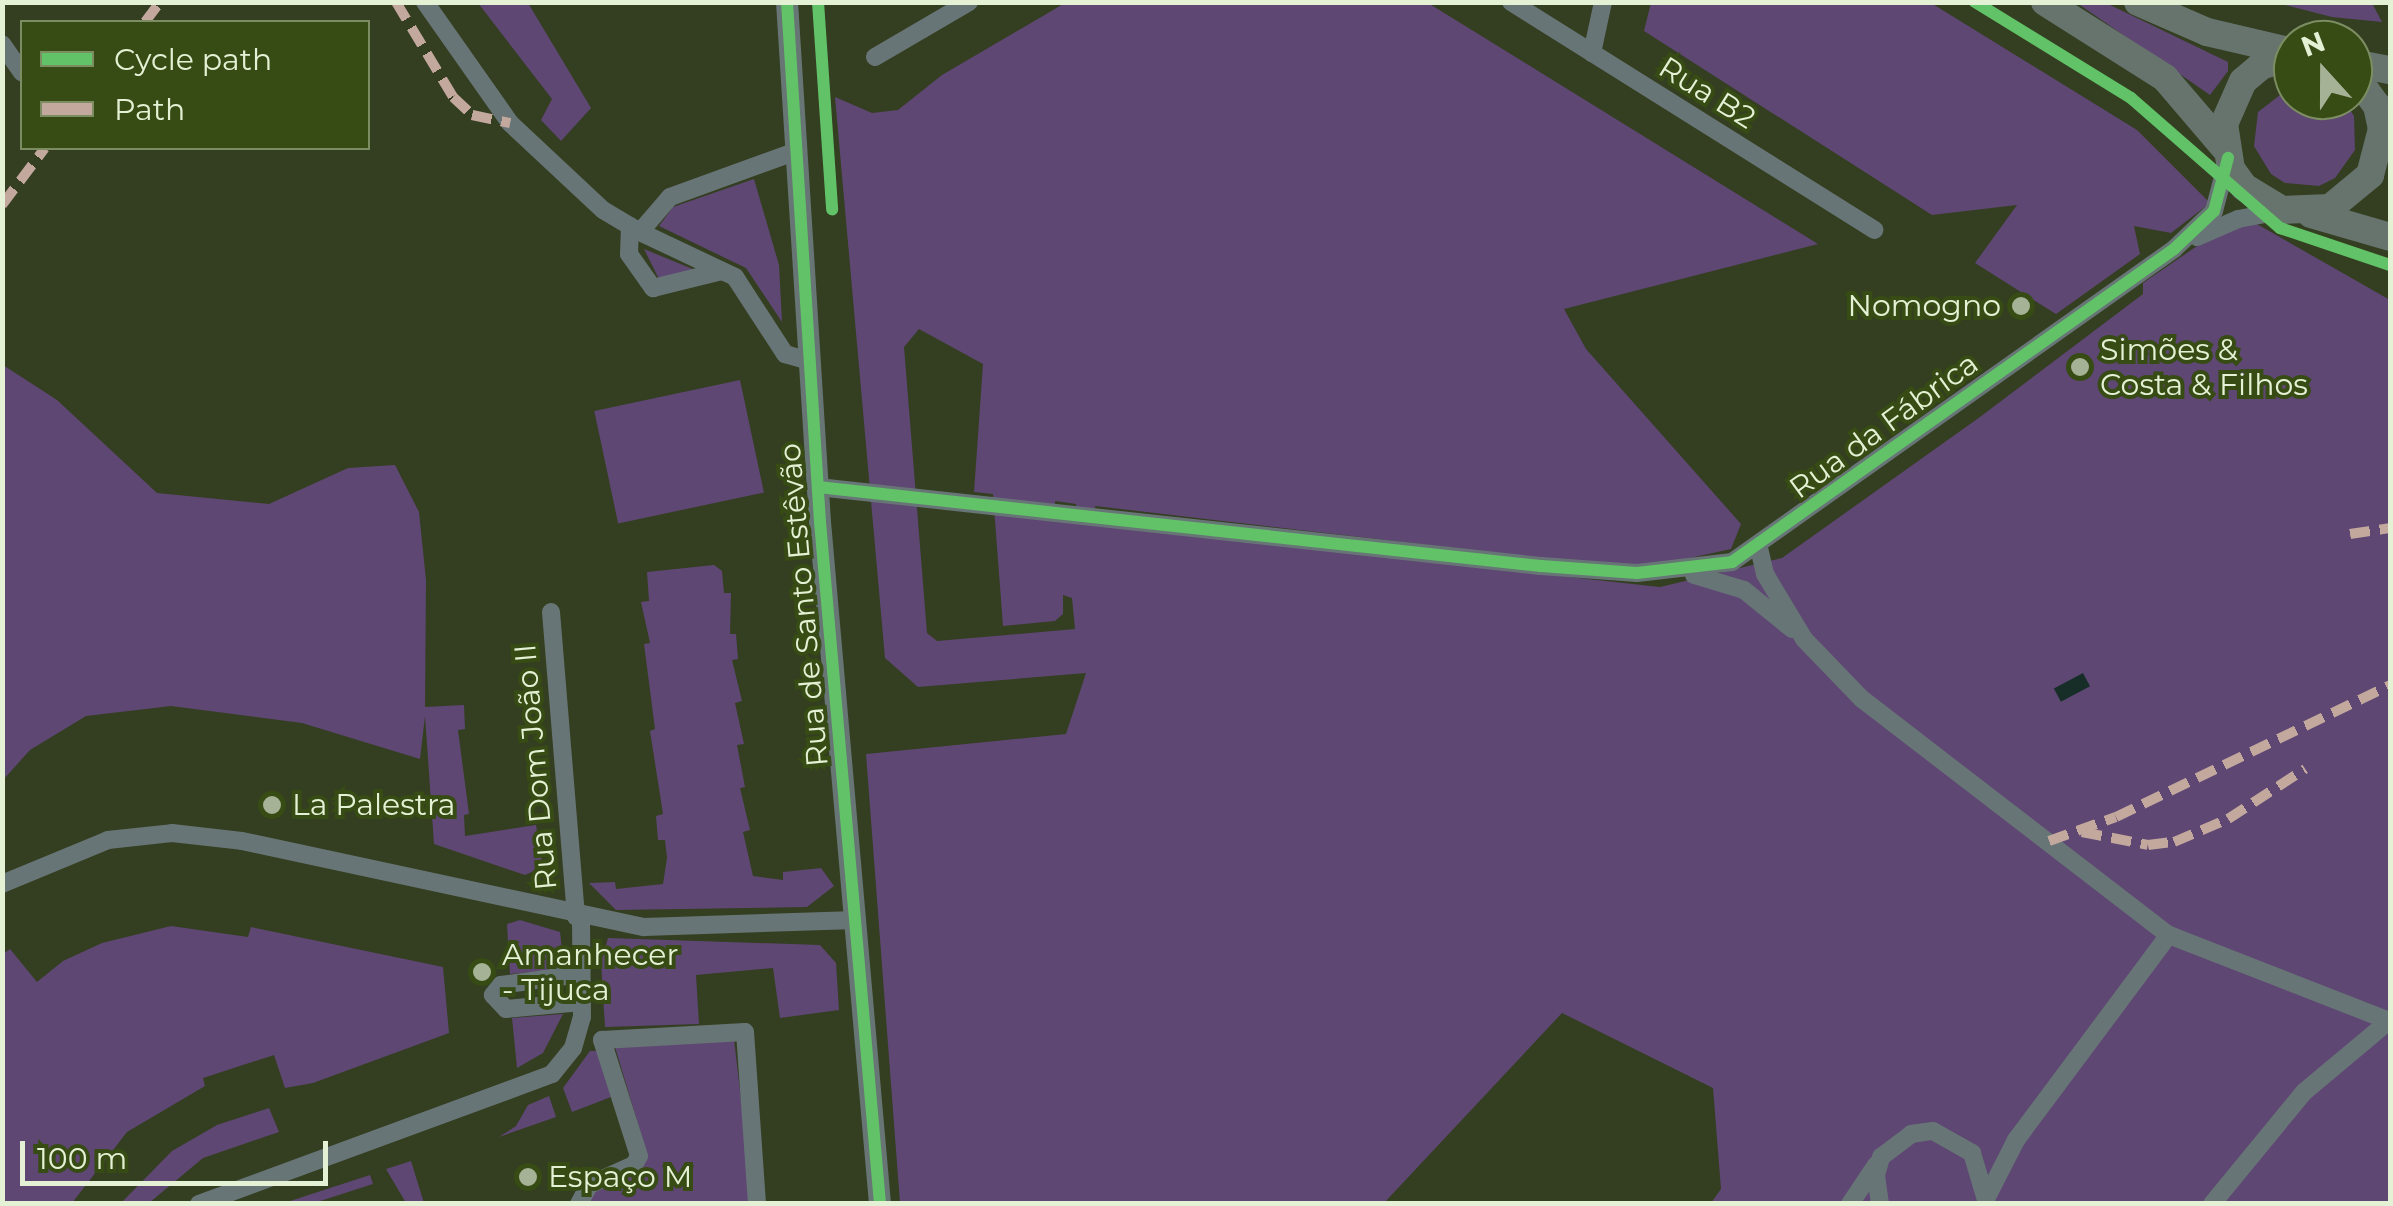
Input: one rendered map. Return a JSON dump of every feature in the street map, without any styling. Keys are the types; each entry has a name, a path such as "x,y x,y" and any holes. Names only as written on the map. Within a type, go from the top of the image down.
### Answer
{"main road":[{"path":"2045,2 2164,78 2226,152 2244,187 2294,212 2390,237"},
{"path":"2138,2 2207,32 2273,49"},
{"path":"2226,152 2227,112 2243,81 2273,62"},
{"path":"2294,212 2353,194 2385,150 2373,100"}],"street":[{"path":"425,2 510,122 602,210 747,286 785,354 809,361"},
{"name":"Rua de Santo Estêvão","path":"787,2 818,488 880,1204"},
{"path":"875,58 969,2"},
{"name":"Rua B2","path":"1511,2 1874,230"},
{"path":"1592,53 1603,2"},
{"path":"2,44 20,70"},
{"path":"722,271 653,288 629,254 635,229 670,197 797,151"},
{"path":"2174,249 2214,210 2226,152"},
{"path":"2174,249 2226,223 2294,212"},
{"name":"Rua da Fábrica","path":"818,488 1598,570 1673,572 1732,562 1759,548 2174,249"},
{"path":"1759,548 1765,574 1804,638"},
{"path":"1673,572 1744,590 1804,638 1862,699 2169,934 2390,1021 2304,1092 2212,1204"},
{"name":"Rua Dom João II","path":"550,612 582,974 578,1032"},
{"path":"2,884 108,840 188,834 578,918 715,930 856,920"},
{"path":"1985,1201 2016,1140 2169,934"},
{"path":"582,974 501,985 492,995 506,1009 582,1002"},
{"path":"199,1204 535,1084 563,1061 578,1032 602,1040 745,1032 757,1204"},
{"path":"579,1204 589,1185 634,1166 639,1156 602,1040"},
{"path":"1850,1204 1882,1157 1911,1134 1933,1131 1972,1152 1993,1152 2016,1140"},
{"path":"1972,1152 1985,1201"},
{"path":"1880,1204 1876,1176 1882,1157"}],"shaded area":[{"path":"478,3 528,3 591,108 561,141 541,120 552,99"},
{"path":"1065,3 1428,3 1818,244 1564,309 1586,349 1741,524 1731,549 1658,565 1600,565 1095,506 1097,525 1660,587 1782,558 1980,417 2143,294 2143,283 2219,231 2255,223 2390,300 2390,1203 1711,1203 1721,1189 1713,1088 1562,1013 1384,1203 900,1203 866,754 1066,734 1086,673 918,687 885,658 835,97 872,113 898,110 942,75","holes":["919,329 983,364 974,492 993,494 1003,626 1055,621 1063,614 1063,595 1072,598 1075,629 937,641 927,633 904,347","1055,501 1076,504 1077,523 1056,520"]},
{"path":"1651,3 1931,3 2137,130 2210,203 2171,233 2134,226 2140,254 2056,314 1975,263 2017,205 1932,215 1644,31"},
{"path":"2077,3 2106,3 2228,62 2228,71 2210,95"},
{"path":"2277,3 2372,3 2382,22 2332,17"},
{"path":"2273,100 2273,120 2354,120 2355,150 2335,178 2319,186 2285,183 2271,174 2254,146 2258,112"},
{"path":"754,179 779,265 782,322 746,268 659,226 673,207"},
{"path":"644,249 695,270 659,279"},
{"path":"3,365 57,400 157,493 269,504 348,468 395,465 419,512 426,580 425,707 464,705 465,729 458,730 469,814 464,815 465,836 536,825 543,867 525,875 434,844 425,716 420,759 302,723 171,706 86,716 30,750 3,780"},
{"path":"740,380 764,492 618,523 594,411"},
{"path":"714,565 722,571 724,593 731,593 730,634 736,634 738,659 732,660 742,701 735,703 744,744 737,745 745,787 740,788 750,830 743,832 753,876 783,880 783,872 821,868 834,886 807,907 616,910 589,883 615,882 616,889 663,884 667,858 665,840 658,840 656,816 663,814 650,731 655,729 644,644 650,643 641,602 649,601 647,572"},
{"path":"520,920 560,932 564,969 510,974 507,924"},
{"path":"171,926 248,937 251,927 443,967 449,1033 313,1083 285,1088 274,1055 203,1078 205,1086 127,1132 72,1203 3,1203 3,954 10,949 37,982 63,961 102,943"},
{"path":"608,938 820,945 836,963 839,1010 780,1018 773,968 696,975 699,1024 605,1027 601,962"},
{"path":"563,1014 543,1053 517,1068 512,1018"},
{"path":"734,1039 753,1203 587,1204 590,1189 647,1154 615,1047"},
{"path":"590,1051 597,1051 611,1097 572,1112 563,1088"},
{"path":"549,1096 556,1117 499,1137 516,1126 528,1105"},
{"path":"269,1108 279,1132 203,1158 149,1203 121,1203 172,1151 217,1125"},
{"path":"411,1161 424,1203 406,1203 386,1169"},
{"path":"370,1175 373,1184 314,1203 284,1203"}],"water":[{"path":"2083,673 2090,686 2061,702 2054,688"}],"marked path":[{"path":"146,20 160,2"},
{"path":"396,2 453,97 472,115 510,123"},
{"path":"2,205 43,150"},
{"path":"2350,534 2390,528"},
{"path":"2049,841 2116,817 2390,685"},
{"path":"2082,832 2148,845 2174,842 2228,819 2305,769"}],"cycle path":[{"path":"787,2 820,522 880,1204"},
{"path":"818,2 832,210"},
{"path":"1975,2 2131,98 2280,228 2390,265"},
{"path":"818,487 1541,566 1637,573 1732,562 2174,249 2214,211 2228,158"}],"place":[{"name":"Nomogno","path":"2021,306"},
{"name":"Simões & Costa & Filhos","path":"2080,367"},
{"name":"La Palestra","path":"272,805"},
{"name":"Amanhecer - Tijuca","path":"482,972"},
{"name":"Espaço M","path":"528,1177"}]}
